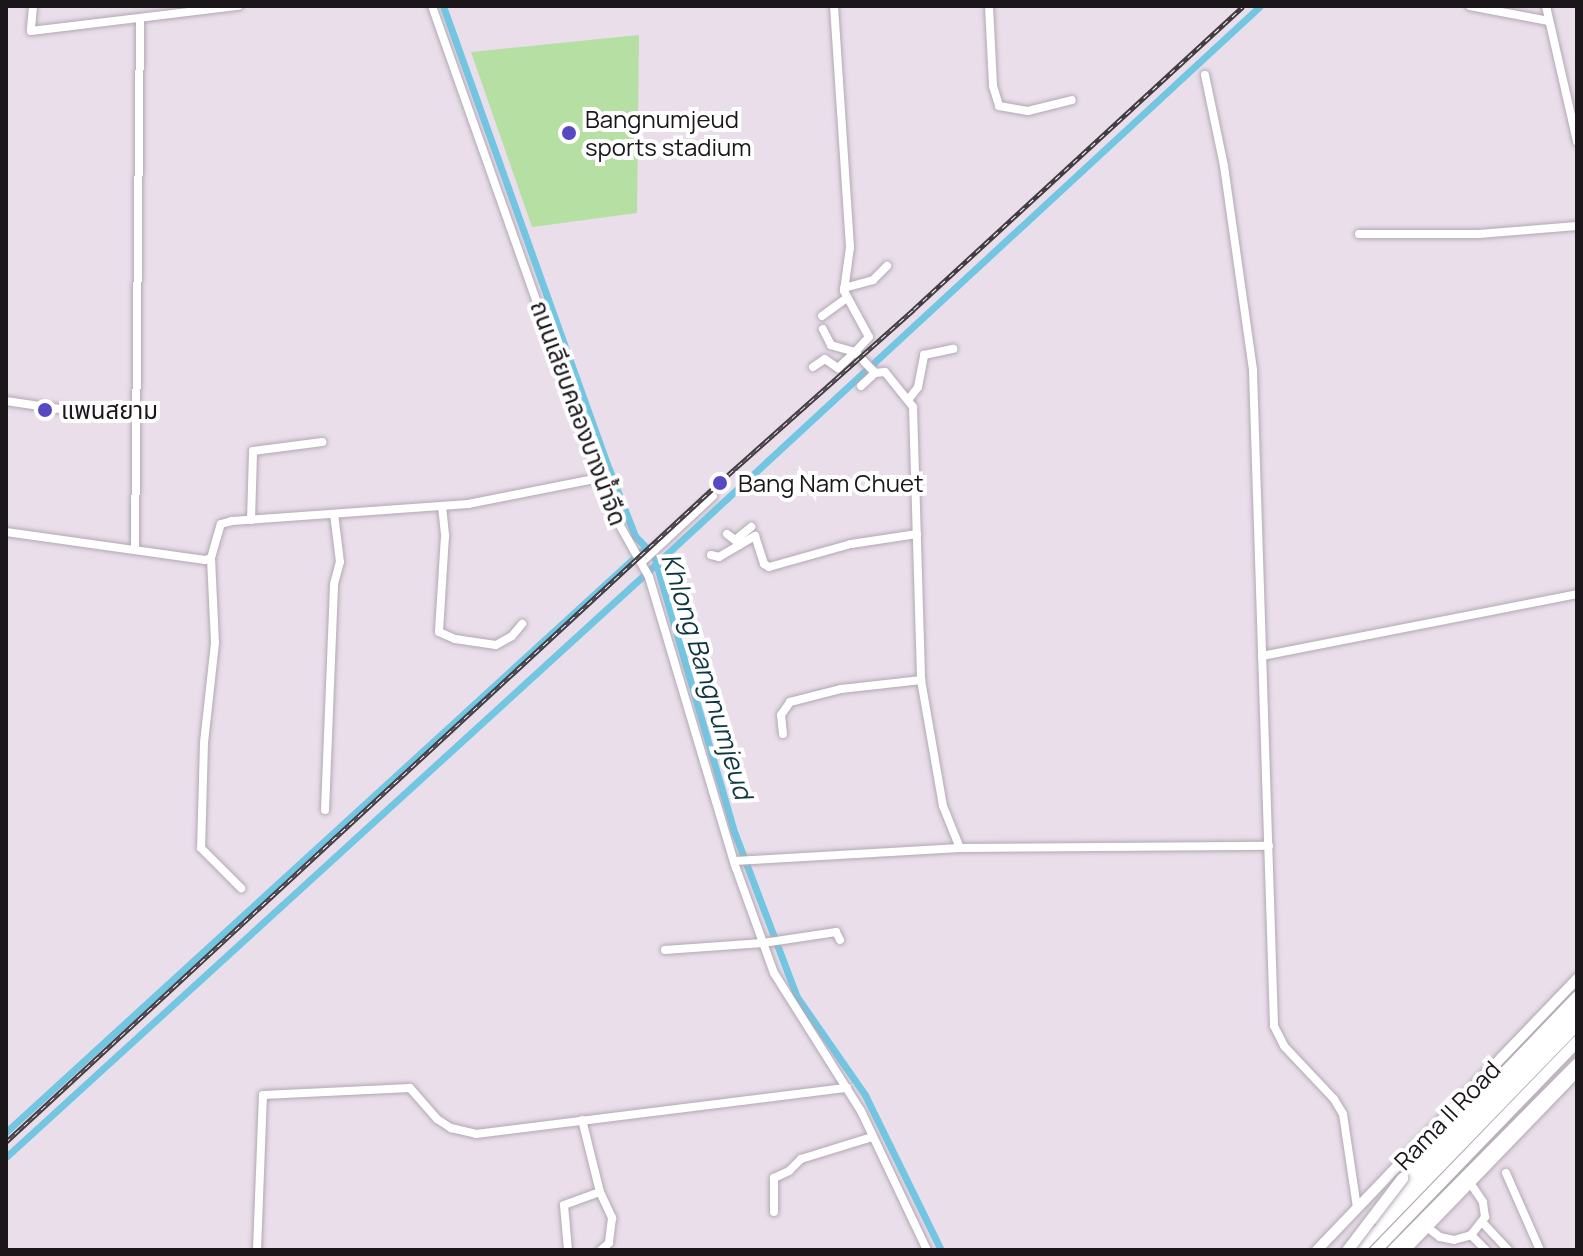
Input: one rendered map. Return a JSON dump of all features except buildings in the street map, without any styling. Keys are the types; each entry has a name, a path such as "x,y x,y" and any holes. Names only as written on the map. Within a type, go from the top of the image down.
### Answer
{"highway":[{"path":"1346,1250 1402,1178 1577,996"},
{"name":"Rama II Road","path":"1346,1250 1577,1010"},
{"path":"1358,1250 1577,1024"},
{"name":"Rama II Road","path":"1377,1250 1577,1043"},
{"path":"1392,1250 1436,1210 1577,1063"}],"main road":[{"name":"Rama II Road","path":"1317,1250 1577,979"},
{"path":"1405,1250 1577,1072"}],"street":[{"path":"33,6 31,31 238,6"},
{"name":"ถนนเลียบคลองบางน้ำจืด","path":"432,6 613,515 649,577 736,861 785,995 847,1088 927,1250"},
{"path":"813,367 825,359 838,368 869,337 844,288 850,247 834,6"},
{"path":"989,6 993,86 999,106 1028,111 1072,100"},
{"path":"1470,6 1549,21"},
{"path":"1546,6 1577,141"},
{"path":"135,544 140,20"},
{"path":"1205,75 1224,166 1253,371 1274,1026 1284,1046 1334,1099 1343,1114 1357,1208"},
{"path":"1359,234 1479,234 1577,226"},
{"path":"844,288 873,280 887,266"},
{"path":"822,316 847,298"},
{"path":"823,329 831,345 855,352 873,371 888,374 908,400 914,418 921,680 943,806 960,848"},
{"path":"908,400 918,387 924,355 953,349"},
{"path":"861,386 873,371"},
{"path":"6,401 73,411 136,411"},
{"path":"251,514 253,451 322,442"},
{"path":"241,888 201,848 204,743 215,643 211,558 221,524 251,514 334,514 487,502 599,478"},
{"path":"644,560 713,496"},
{"path":"442,506 445,536 439,632 455,639 496,645 512,636 522,624"},
{"path":"325,810 334,584 340,562 334,514"},
{"path":"750,528 764,564 769,567 851,544 917,534"},
{"path":"727,534 735,540 750,528"},
{"path":"711,555 719,557 750,528"},
{"path":"6,532 135,544 196,560 211,558"},
{"path":"1262,656 1577,594"},
{"path":"783,734 781,715 790,702 841,689 921,680"},
{"path":"736,861 960,848 1269,846"},
{"path":"665,950 766,942 836,932 840,940"},
{"path":"257,1250 263,1095 410,1088 437,1119 463,1133 847,1088"},
{"path":"582,1120 600,1192 612,1218 609,1243 601,1250"},
{"path":"774,1212 774,1178 789,1171 801,1159 872,1137"},
{"path":"1506,1173 1540,1250"},
{"path":"1470,1183 1483,1202 1483,1223 1508,1250"},
{"path":"568,1250 564,1205 600,1192"},
{"path":"1427,1227 1440,1237 1454,1240 1471,1235 1483,1223"},
{"path":"1471,1235 1486,1250"}],"green space":[{"name":"Bangnumjeud sports stadium","path":"639,35 637,213 532,227 471,52"}],"waterway":[{"name":"Khlong Bangnumjeud","path":"443,6 609,469 635,536 654,556 735,834 797,997 865,1095 941,1250"},
{"path":"6,1157 656,564 1260,6"},
{"path":"6,1132 646,547"}],"railway":[{"path":"6,1142 720,482 914,309 1243,6"}],"place":[{"name":"Bangnumjeud sports stadium","path":"569,133"},
{"name":"แพนสยาม","path":"45,410"},
{"name":"Bang Nam Chuet","path":"720,483"}]}
